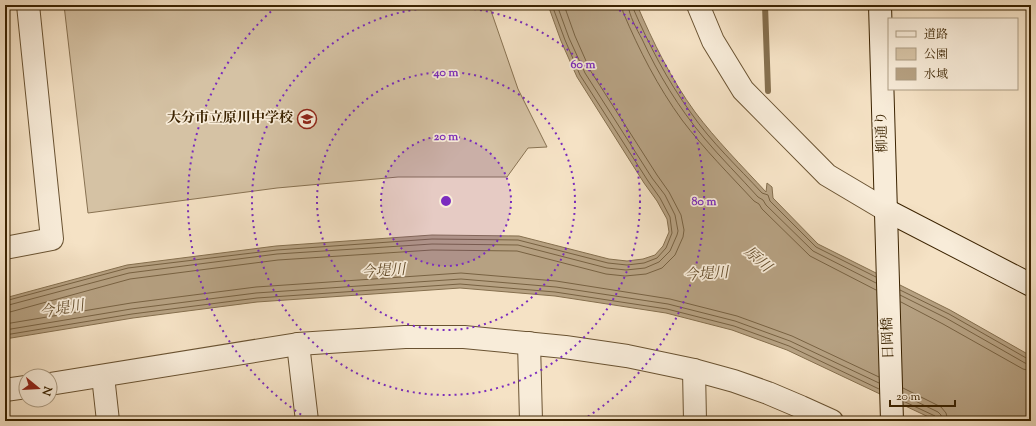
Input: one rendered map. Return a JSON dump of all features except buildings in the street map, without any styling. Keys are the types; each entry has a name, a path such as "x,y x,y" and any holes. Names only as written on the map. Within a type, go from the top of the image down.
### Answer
{"street":[{"path":"5,248 52,239 28,5"},
{"path":"698,5 713,41 743,90 827,174 886,210 1031,285"},
{"name":"柳通り","path":"880,5 887,259"},
{"name":"日岡橋","path":"887,259 892,420"},
{"path":"58,383 298,344 405,337 464,337 565,347 627,356 694,370 734,381 768,393 832,421"},
{"path":"529,343 531,421"},
{"path":"298,344 307,421"},
{"path":"694,370 695,421"},
{"path":"103,376 108,421"},
{"path":"5,390 18,388"}],"green space":[{"name":"大分市立原川中学校","path":"64,5 489,5 518,89 547,147 528,148 507,177 398,177 277,188 88,213"}],"water":[{"path":"548,5 637,5 663,60 678,87 695,112 720,143 766,192 767,183 772,187 773,198 818,244 950,310 1031,356 1031,421 937,421 787,350 732,330 666,313 555,296 460,288 257,302 133,318 5,339 5,298 127,265 276,246 432,235 519,236 609,259 627,261 643,259 655,255 663,246 669,232 667,219 577,77 561,41"}],"waterway":[{"path":"765,5 768,91"}],"place":[{"name":"大分市立原川中学校","path":"307,119"}],"water label":[{"name":"原川","path":"757,260"},
{"name":"今堤川","path":"383,272"},
{"name":"今堤川","path":"706,275"},
{"name":"今堤川","path":"62,310"}]}
